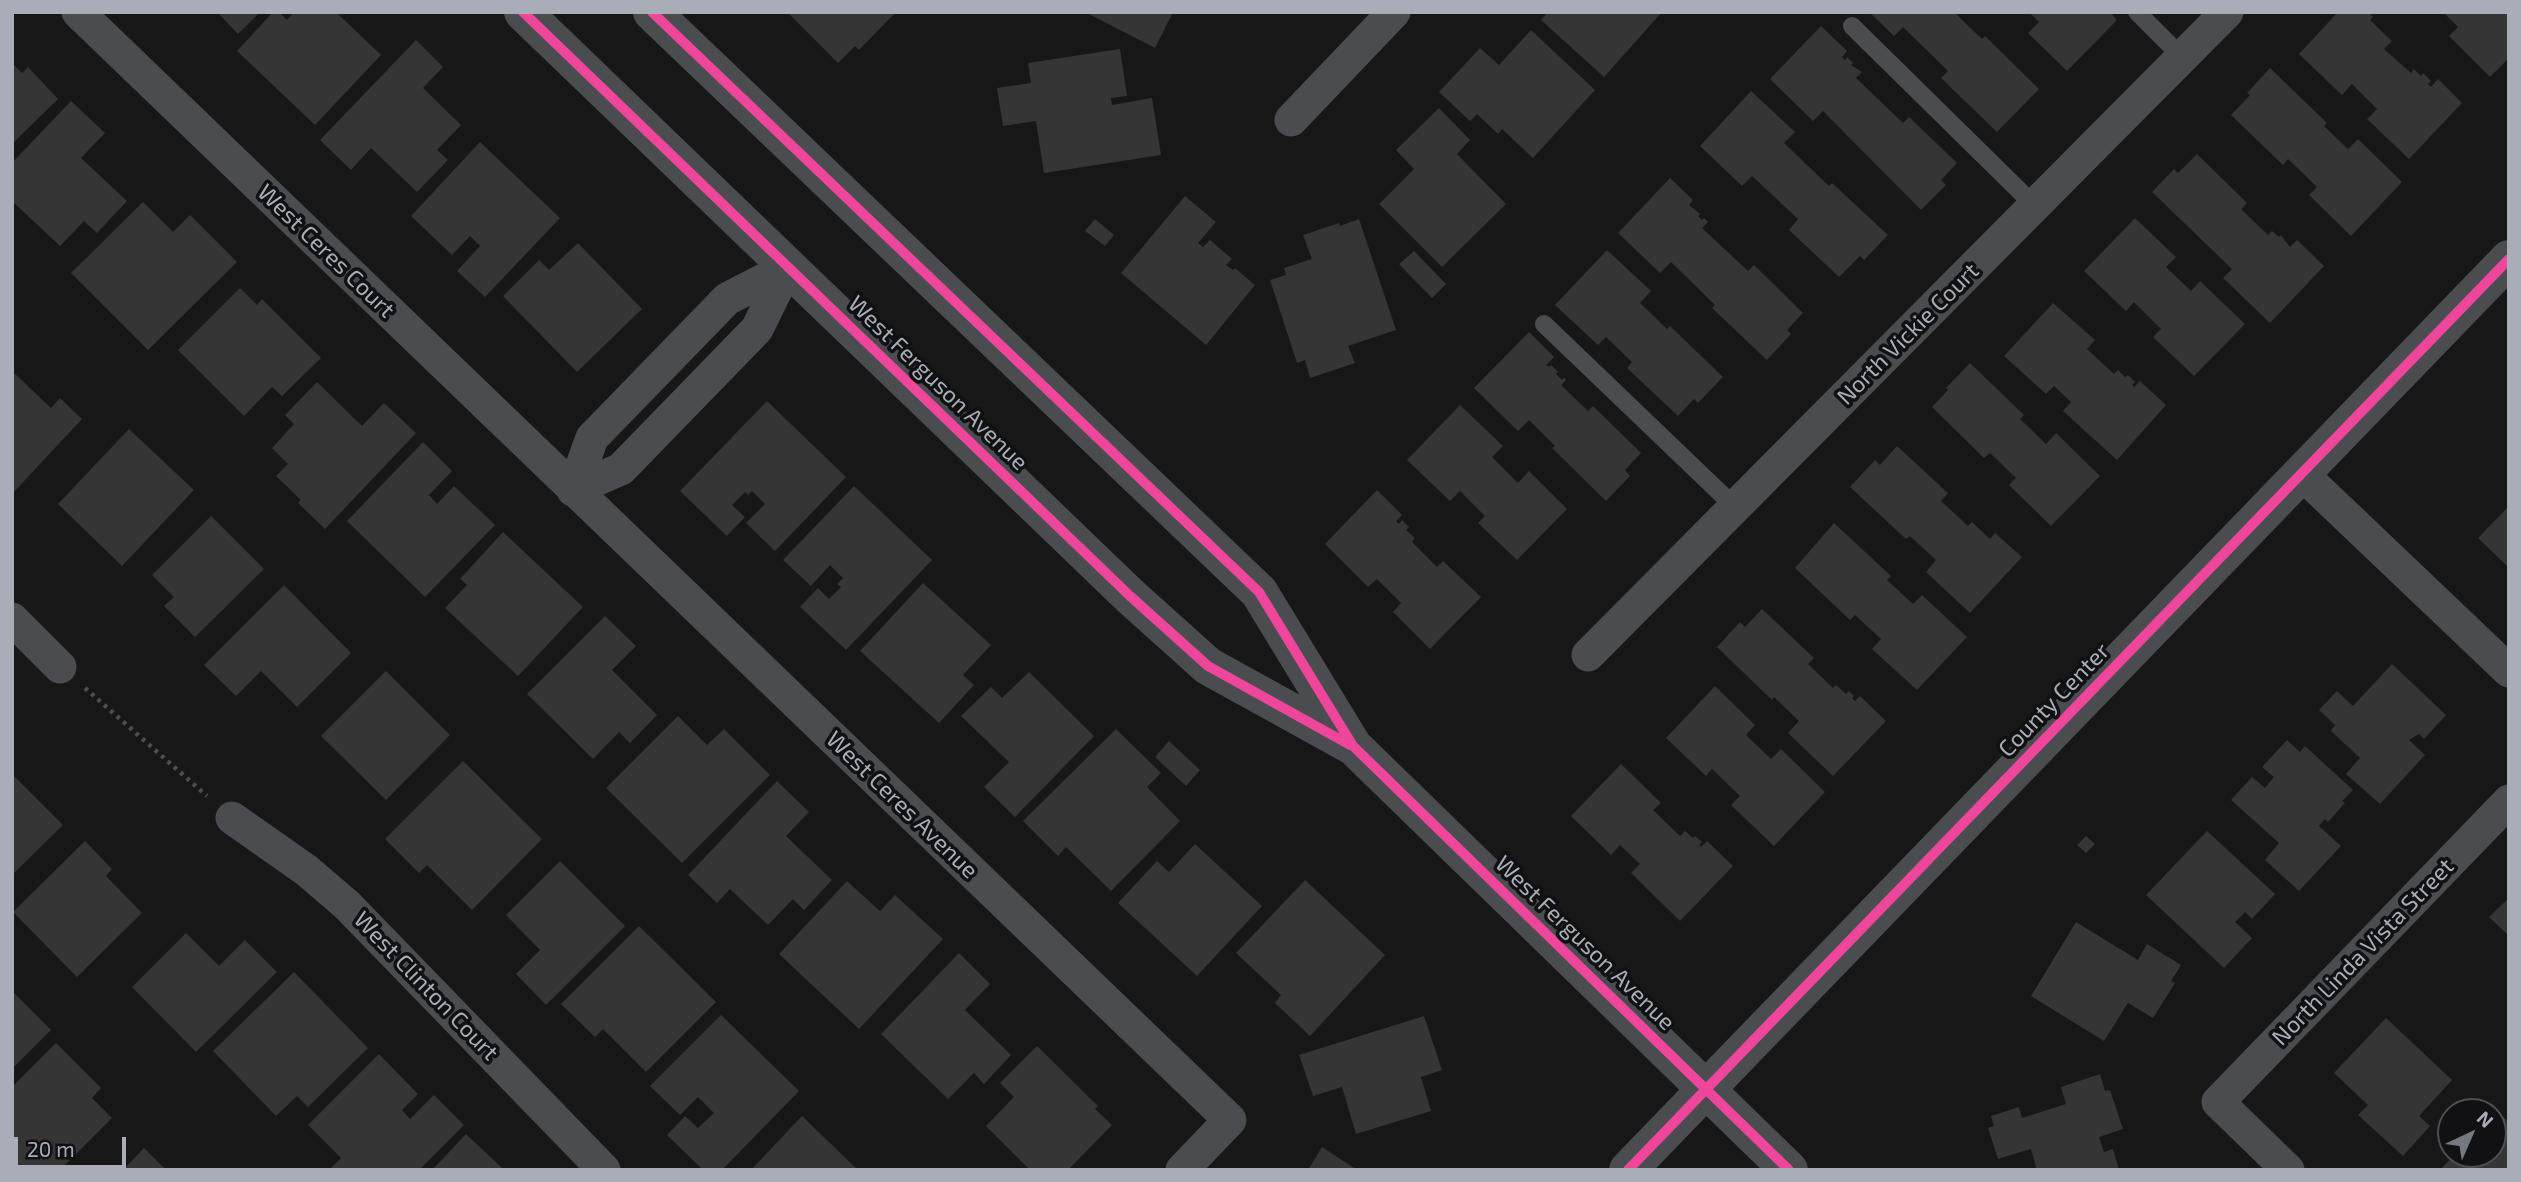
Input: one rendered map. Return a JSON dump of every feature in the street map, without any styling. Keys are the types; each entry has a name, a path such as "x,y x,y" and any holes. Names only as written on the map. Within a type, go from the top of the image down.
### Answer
{"street":[{"name":"West Ceres Court","path":"78,12 573,490"},
{"name":"West Ferguson Avenue","path":"523,12 1130,596 1209,666 1353,746"},
{"name":"West Ferguson Avenue","path":"652,12 1259,592 1353,746 1789,1170"},
{"path":"1291,120 1394,12"},
{"name":"North Vickie Court","path":"1588,655 2227,12"},
{"name":"County Center","path":"1628,1170 2509,259"},
{"path":"573,490 592,438 727,299 787,268"},
{"path":"2302,474 2509,671"},
{"name":"West Ceres Avenue","path":"573,490 1230,1119 1182,1170"},
{"path":"12,619 60,667"},
{"name":"North Linda Vista Street","path":"2288,1170 2218,1102 2509,801"},
{"name":"West Clinton Court","path":"232,818 306,870 347,905 604,1170"}],"lane":[{"path":"2137,12 2182,57"},
{"path":"1852,26 2035,206"},
{"path":"1544,324 1736,508"}],"path":[{"path":"60,667 232,818"}],"building":[{"path":"217,12 260,12 238,34"},
{"path":"273,12 279,12 287,20 294,12 336,12 381,55 315,125 237,51"},
{"path":"787,12 896,12 859,50 855,46 838,63"},
{"path":"1085,12 1173,12 1155,48"},
{"path":"1548,12 1662,12 1604,77 1541,20"},
{"path":"1869,12 1954,12 1982,39 1985,36 2039,89 1997,132 1941,78 1948,71 1903,27 1894,36"},
{"path":"2029,12 2110,12 2117,20 2067,71 2028,33 2039,22"},
{"path":"2338,12 2368,12 2373,17 2370,20 2392,41 2384,49 2411,73 2414,69 2421,76 2423,73 2431,81 2428,84 2431,87 2438,79 2462,103 2409,159 2367,119 2377,109 2352,84 2342,95 2299,54"},
{"path":"2443,12 2509,12 2509,58 2490,77 2449,36 2458,27"},
{"path":"1821,26 1847,51 1842,57 1845,60 1847,57 1853,63 1851,65 1862,72 1856,78 1903,123 1909,117 1957,163 1941,180 1946,185 1921,210 1823,111 1813,121 1770,79"},
{"path":"1531,30 1595,90 1533,158 1502,129 1498,134 1477,114 1470,121 1439,92 1480,48 1499,65"},
{"path":"416,40 443,67 423,88 461,125 437,150 448,160 417,192 371,148 351,170 320,140"},
{"path":"1120,49 1127,96 1111,98 1112,105 1152,98 1161,155 1044,173 1036,121 1003,126 997,88 1031,83 1028,63"},
{"path":"12,63 22,73 28,67 58,99 12,144"},
{"path":"2270,68 2327,123 2324,126 2348,149 2358,139 2402,182 2351,236 2309,195 2317,187 2288,159 2283,165 2231,115"},
{"path":"1751,91 1795,132 1784,143 1829,186 1832,183 1888,235 1864,260 1860,256 1839,277 1789,230 1798,219 1752,176 1742,186 1700,146"},
{"path":"71,101 105,133 81,158 127,201 97,233 84,221 60,246 12,201 12,163"},
{"path":"1439,108 1470,140 1457,154 1506,204 1442,267 1379,204 1414,169 1396,150"},
{"path":"480,142 560,218 485,297 457,271 480,246 470,236 452,255 411,216"},
{"path":"2197,154 2247,203 2241,209 2268,235 2272,231 2279,237 2281,235 2290,247 2297,240 2324,266 2270,323 2223,278 2232,269 2152,192 2174,169 2178,173"},
{"path":"1670,178 1693,200 1689,205 1700,214 1698,216 1708,222 1702,228 1748,271 1754,265 1803,313 1787,330 1791,334 1767,360 1712,308 1715,305 1671,262 1660,273 1618,233"},
{"path":"1185,196 1216,222 1198,243 1203,247 1210,240 1232,259 1226,265 1233,270 1235,268 1255,285 1206,345 1121,273"},
{"path":"143,202 173,232 190,215 237,262 148,350 71,273"},
{"path":"2135,218 2176,257 2166,267 2191,291 2200,281 2245,324 2194,376 2153,337 2161,329 2134,302 2126,311 2084,271"},
{"path":"1095,219 1114,235 1105,246 1085,231"},
{"path":"1359,219 1396,330 1348,346 1355,363 1310,378 1305,360 1297,363 1270,280 1286,275 1284,268 1312,259 1303,235"},
{"path":"578,243 642,309 577,372 503,296 539,260 549,270"},
{"path":"1607,250 1651,291 1640,303 1667,329 1670,326 1723,377 1698,403 1694,399 1678,416 1627,368 1632,362 1606,337 1598,345 1555,305"},
{"path":"1414,251 1446,284 1432,298 1399,264"},
{"path":"240,288 257,305 262,299 321,358 282,396 272,387 244,416 178,350"},
{"path":"2053,303 2095,340 2087,349 2114,374 2118,370 2125,377 2128,375 2135,382 2132,385 2134,387 2140,381 2166,405 2117,460 2063,411 2071,402 2054,386 2046,394 2004,356"},
{"path":"1529,332 1554,357 1546,365 1551,365 1562,380 1564,377 1566,380 1561,385 1588,411 1593,406 1641,453 1625,470 1630,476 1606,501 1552,448 1555,446 1529,420 1518,431 1474,388"},
{"path":"1970,363 2024,415 2020,419 2046,444 2056,433 2100,476 2051,526 2009,485 2016,478 1990,453 1984,458 1932,407"},
{"path":"12,371 51,408 60,398 82,419 12,494"},
{"path":"317,382 362,426 384,403 416,433 325,529 298,503 301,500 276,476 288,464 272,448 294,424 285,415"},
{"path":"767,401 846,477 775,551 746,523 765,504 752,491 748,495 745,492 732,505 745,517 727,536 680,491"},
{"path":"1460,405 1503,446 1492,457 1518,483 1529,471 1567,509 1517,560 1478,523 1485,516 1460,491 1450,501 1407,460"},
{"path":"129,429 194,490 122,566 58,504"},
{"path":"423,442 452,471 429,495 437,504 454,486 495,525 425,597 347,521"},
{"path":"1897,446 1948,493 1941,501 1968,526 1972,522 1990,539 1995,533 2022,557 1970,613 1926,572 1936,560 1910,536 1906,539 1850,487 1875,460 1880,465"},
{"path":"854,486 932,560 846,650 800,607 818,588 829,599 841,587 837,584 843,578 830,565 811,586 783,560"},
{"path":"1377,490 1402,515 1396,521 1399,524 1402,520 1409,527 1406,530 1415,538 1412,542 1437,567 1443,561 1481,597 1430,649 1393,612 1401,603 1377,579 1368,587 1325,544"},
{"path":"2509,506 2509,568 2478,538"},
{"path":"211,516 264,569 195,637 164,606 174,597 152,575"},
{"path":"1834,523 1891,576 1887,580 1913,604 1922,595 1967,637 1917,690 1872,649 1881,639 1855,615 1850,620 1795,568"},
{"path":"503,532 583,607 518,676 445,608 467,585 460,579"},
{"path":"923,583 991,645 963,675 974,685 939,723 860,651"},
{"path":"284,585 351,653 297,707 261,671 236,696 204,665"},
{"path":"1762,609 1814,658 1808,664 1833,688 1836,685 1846,694 1849,691 1855,701 1860,696 1886,721 1833,776 1788,733 1799,721 1774,697 1772,700 1717,647 1740,622 1745,627"},
{"path":"605,616 636,646 612,670 657,715 630,743 619,732 593,759 527,694"},
{"path":"2392,664 2446,715 2424,739 2419,734 2409,740 2425,755 2380,804 2346,774 2360,758 2331,731 2335,725 2319,710 2337,691 2353,706"},
{"path":"386,671 450,735 386,800 321,736"},
{"path":"1029,672 1094,736 1015,817 984,787 1009,762 961,716 991,687 1002,698"},
{"path":"1715,686 1755,725 1746,735 1771,759 1781,749 1825,792 1774,846 1731,805 1740,796 1712,769 1706,776 1666,738"},
{"path":"678,716 707,745 724,729 770,775 682,863 606,788"},
{"path":"1116,729 1161,773 1147,787 1180,821 1111,891 1066,847 1058,856 1023,821"},
{"path":"2287,740 2300,752 2305,746 2353,790 2328,822 2325,819 2319,826 2341,846 2299,891 2265,860 2279,843 2231,800 2252,777 2265,788 2274,777 2262,767"},
{"path":"1169,741 1200,770 1186,786 1155,757"},
{"path":"463,761 542,839 472,910 427,865 419,873 385,839"},
{"path":"1621,764 1661,803 1653,810 1680,836 1685,831 1693,838 1695,836 1702,842 1699,845 1701,847 1707,841 1733,866 1680,921 1631,873 1640,864 1620,845 1611,855 1571,816"},
{"path":"12,774 63,825 12,875"},
{"path":"777,781 809,812 786,836 832,880 804,910 793,899 768,925 730,889 717,903 688,875"},
{"path":"2207,831 2275,894 2252,919 2245,912 2235,922 2252,938 2224,968 2146,895"},
{"path":"2086,836 2095,844 2086,853 2077,845"},
{"path":"85,841 112,869 106,876 142,913 77,977 13,912"},
{"path":"1195,844 1262,906 1197,976 1118,903 1157,861 1169,872"},
{"path":"560,861 625,926 546,1005 516,974 540,950 506,915"},
{"path":"1305,880 1385,955 1310,1036 1275,1003 1281,995 1236,953"},
{"path":"847,881 880,911 895,895 943,939 859,1029 779,954"},
{"path":"2509,898 2509,936 2489,917"},
{"path":"2076,922 2138,960 2147,944 2181,965 2171,981 2175,983 2153,1018 2128,1003 2104,1041 2031,996"},
{"path":"639,926 716,1002 646,1072 603,1029 595,1037 561,1004"},
{"path":"186,933 219,966 245,940 277,972 196,1052 132,987"},
{"path":"959,953 990,984 965,1010 1011,1055 984,1084 974,1073 948,1099 881,1034"},
{"path":"294,972 368,1048 308,1107 297,1096 276,1116 213,1051"},
{"path":"12,991 51,1030 12,1069"},
{"path":"721,1015 799,1091 722,1170 703,1170 667,1135 685,1116 698,1128 714,1113 698,1097 680,1115 650,1086"},
{"path":"1424,1016 1442,1070 1421,1077 1431,1111 1356,1134 1342,1087 1313,1096 1299,1055"},
{"path":"2386,1018 2452,1080 2419,1116 2430,1126 2403,1156 2358,1115 2368,1105 2334,1073"},
{"path":"56,1043 101,1088 92,1098 112,1118 60,1170 17,1170 12,1165 12,1087"},
{"path":"1037,1046 1098,1106 1095,1109 1112,1125 1068,1170 1030,1170 986,1126 1014,1097 1000,1083"},
{"path":"379,1054 418,1094 402,1110 410,1119 434,1095 464,1125 419,1170 329,1170 341,1158 308,1125"},
{"path":"2100,1074 2105,1091 2110,1090 2123,1129 2099,1137 2104,1152 2113,1149 2119,1170 2037,1170 2031,1149 1998,1159 1988,1128 1994,1126 1991,1116 2019,1107 2022,1118 2066,1104 2061,1087"},
{"path":"802,1116 858,1170 751,1170"},
{"path":"2507,1120 2509,1122 2509,1170 2440,1170 2507,1168"},
{"path":"466,1134 502,1168 432,1170"},
{"path":"1322,1147 1357,1170 1308,1170"},
{"path":"144,1148 166,1170 123,1170"}],"cycle path":[{"path":"523,12 1130,596 1208,666 1350,745"},
{"path":"652,12 1259,592 1353,746 1789,1170"},
{"path":"1628,1170 2509,259"}]}
